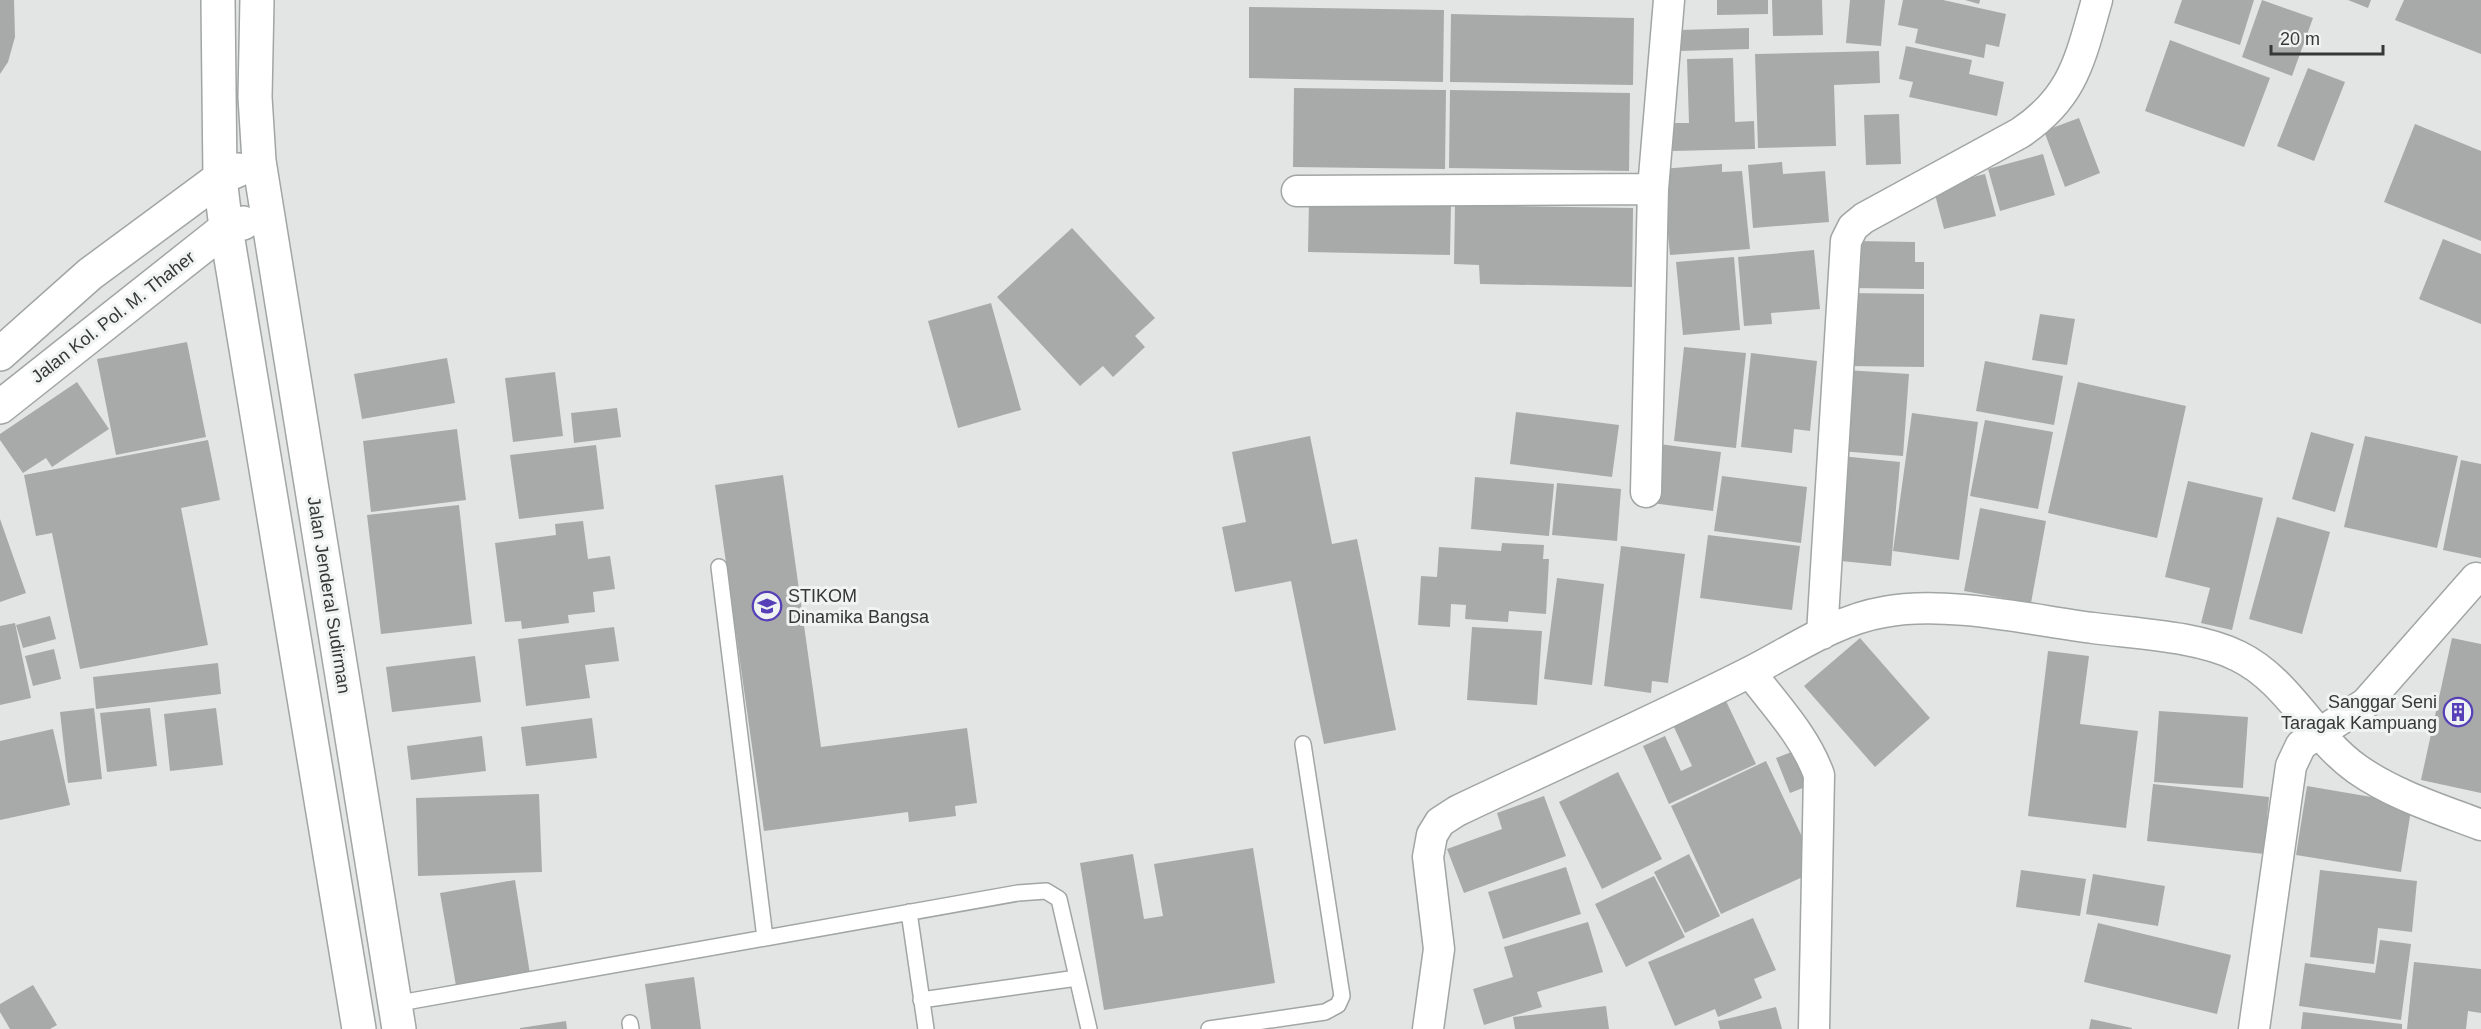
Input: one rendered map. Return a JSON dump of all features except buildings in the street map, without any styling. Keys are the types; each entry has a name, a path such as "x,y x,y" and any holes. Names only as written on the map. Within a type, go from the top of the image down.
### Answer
{"highway":[{"path":"218,0 220,178 226,228 359,1029"},
{"name":"Jalan Jenderal Sudirman","path":"257,0 255,98 259,161 397,1016"},
{"path":"0,354 90,274 220,178 259,161"},
{"path":"226,228 268,215"},
{"name":"Jalan Kol. Pol. M. Thaher","path":"0,407 226,228"}],"street":[{"path":"1646,492 1653,189 1669,0"},
{"path":"1822,634 1846,241 1853,227 1864,218 2020,133 2044,117 2079,65 2097,0"},
{"path":"1297,192 1653,189"},
{"path":"2254,1029 2291,766 2301,745 2366,703 2476,578"},
{"path":"1430,1028 1439,949 1428,857 1432,835 1440,822 1457,811 1749,672 1822,634 1854,620 1906,609 1969,611 2187,642 2237,655 2269,675 2318,733 2356,768 2403,795 2481,825"},
{"path":"1749,672 1802,738 1819,775 1814,1029"}],"lane":[{"path":"719,567 765,938"},
{"path":"1209,1029 1325,1012 1338,1005 1342,996 1303,744"},
{"path":"397,1016 765,938 1017,893 1046,891 1059,898 1089,1029"},
{"path":"909,912 926,1029"},
{"path":"921,999 1077,978"}],"place":[{"name":"STIKOM Dinamika Bangsa","path":"767,606"},
{"name":"Sanggar Seni Taragak Kampuang","path":"2458,712"}]}
